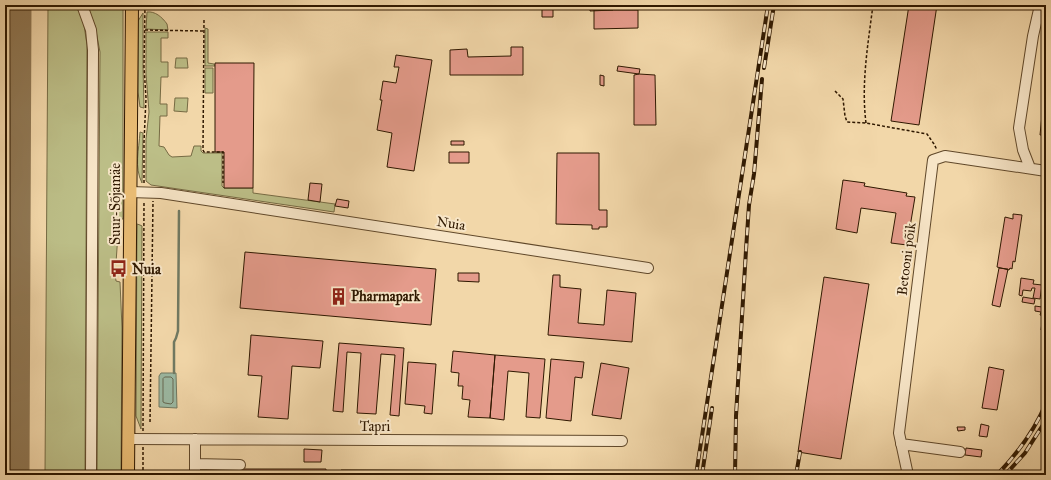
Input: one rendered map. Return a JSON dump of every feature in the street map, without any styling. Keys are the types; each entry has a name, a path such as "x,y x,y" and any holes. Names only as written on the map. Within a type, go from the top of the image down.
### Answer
{"main road":[{"name":"Suur-Sõjamäe","path":"128,475 132,5"}],"street":[{"path":"82,5 91,30 93,50 91,475"},
{"path":"1030,168 1023,150 1019,128 1033,36 1040,5"},
{"path":"940,157 945,156 1046,171"},
{"name":"Betooni põik","path":"908,475 899,434 933,160 940,157"},
{"name":"Nuia","path":"130,192 148,192 648,268"},
{"name":"Tapri","path":"129,438 622,441"},
{"path":"195,475 196,439"},
{"path":"901,444 960,452"},
{"path":"196,464 240,465"}],"path":[{"path":"145,5 144,67 146,98 144,142 148,192 150,422"},
{"path":"866,124 864,106 864,78 873,5"},
{"path":"204,20 203,150 204,152 223,152 223,184"},
{"path":"145,30 204,32"},
{"path":"835,91 843,99 845,116 848,122 926,134 934,144 940,157"},
{"path":"143,475 148,192"}],"green space":[{"path":"48,5 78,5 84,25 87,45 85,475 45,475"},
{"path":"87,5 123,5 123,219 119,219 116,263 114,266 116,281 120,282 122,328 121,475 97,475 100,52 95,26"},
{"path":"147,12 153,12 161,17 167,24 168,30 146,29"},
{"path":"143,13 144,108 140,107 138,92 138,21"},
{"path":"205,28 208,29 208,63 214,64 215,66 205,66"},
{"path":"146,32 168,32 168,38 161,38 161,62 168,62 168,77 161,77 160,104 167,104 167,116 160,116 159,146 164,147 172,157 191,156 194,146 201,146 201,151 203,153 222,153 222,186 224,188 253,188 253,193 335,204 334,212 151,185 146,181 146,139 149,112 146,74"},
{"path":"176,58 187,58 188,68 175,68"},
{"path":"205,68 213,68 213,93 205,93"},
{"path":"175,98 188,98 187,112 174,111"},
{"path":"140,132 143,133 142,183 138,171"},
{"path":"137,224 142,226 141,429 136,416"}],"water":[{"path":"161,373 176,373 177,408 159,407 159,376"}],"building":[{"path":"542,5 553,5 553,17 542,17"},
{"path":"590,5 613,5 613,10 590,11"},
{"path":"909,5 937,5 919,125 891,121"},
{"path":"594,10 638,10 638,28 594,29"},
{"path":"511,47 523,47 523,75 450,75 450,50 467,49 468,57 511,56"},
{"path":"396,55 432,60 414,171 387,167 392,133 377,130 382,100 380,100 383,81 396,83 399,67 394,67"},
{"path":"215,63 254,63 253,188 224,188 224,152 215,152"},
{"path":"618,66 640,69 639,74 617,71"},
{"path":"600,75 604,76 604,86 600,85"},
{"path":"634,75 655,75 656,125 634,125"},
{"path":"1042,115 1045,115 1046,135 1040,135"},
{"path":"451,141 464,141 464,145 451,145"},
{"path":"449,152 469,152 469,163 449,163"},
{"path":"557,153 599,153 599,210 607,210 607,227 592,229 592,225 556,224"},
{"path":"843,180 865,183 864,186 907,193 906,196 915,197 907,245 891,243 896,213 861,208 857,233 836,229"},
{"path":"310,183 322,184 320,202 308,200"},
{"path":"337,199 349,201 348,208 335,206"},
{"path":"1013,214 1022,215 1015,262 1013,261 1012,269 1010,268 1009,270 997,267 1005,217 1013,219"},
{"name":"Pharmapark","path":"245,252 436,269 431,325 240,308"},
{"path":"999,268 1008,269 1000,307 992,305"},
{"path":"458,273 479,273 479,282 458,281"},
{"path":"553,275 560,275 560,287 581,289 578,323 604,325 607,290 636,293 632,342 548,335"},
{"path":"824,277 869,284 841,459 798,452"},
{"path":"1021,278 1034,280 1033,284 1042,285 1040,299 1033,298 1035,288 1032,288 1031,291 1023,290 1022,296 1019,295"},
{"path":"1023,297 1035,299 1034,304 1022,302"},
{"path":"1043,298 1046,298 1046,316 1040,315 1041,312 1035,311 1035,306 1042,307"},
{"path":"1042,322 1046,323 1045,330 1041,330"},
{"path":"251,335 323,341 320,368 292,366 288,419 258,417 262,376 248,375"},
{"path":"339,343 404,348 399,416 390,415 395,355 381,354 376,414 357,413 361,353 347,352 343,412 333,411"},
{"path":"453,351 495,355 490,418 468,417 470,400 462,399 463,386 458,386 459,373 451,372"},
{"path":"495,355 545,359 540,418 526,417 529,373 508,371 504,420 490,418"},
{"path":"551,359 584,362 582,378 575,377 571,421 546,418"},
{"path":"408,362 436,364 432,414 424,413 425,406 405,404"},
{"path":"601,363 629,368 621,419 592,415"},
{"path":"989,367 1004,370 997,410 982,408"},
{"path":"981,424 989,426 987,437 979,436"},
{"path":"957,427 965,427 965,430 958,431"},
{"path":"966,448 982,450 981,457 965,455"},
{"path":"304,449 322,450 321,462 304,462"},
{"path":"218,468 219,475 204,475 204,469"},
{"path":"241,469 326,469 326,475 241,475"},
{"path":"341,470 560,471 560,475 341,475"}],"waterway":[{"path":"174,373 174,342 178,331 179,211"}],"taxiway":[{"path":"19,475 21,5"}],"railway":[{"path":"696,475 768,5"},
{"path":"764,68 774,5"},
{"path":"735,475 736,416 749,205 754,174 762,79"},
{"path":"997,475 1012,459 1025,441 1037,423 1046,403"},
{"path":"702,475 712,408"},
{"path":"1005,475 1025,453 1046,420"},
{"path":"796,475 800,452"}],"place":[{"name":"Nuia","path":"119,269"},
{"name":"Pharmapark","path":"338,296"}]}
